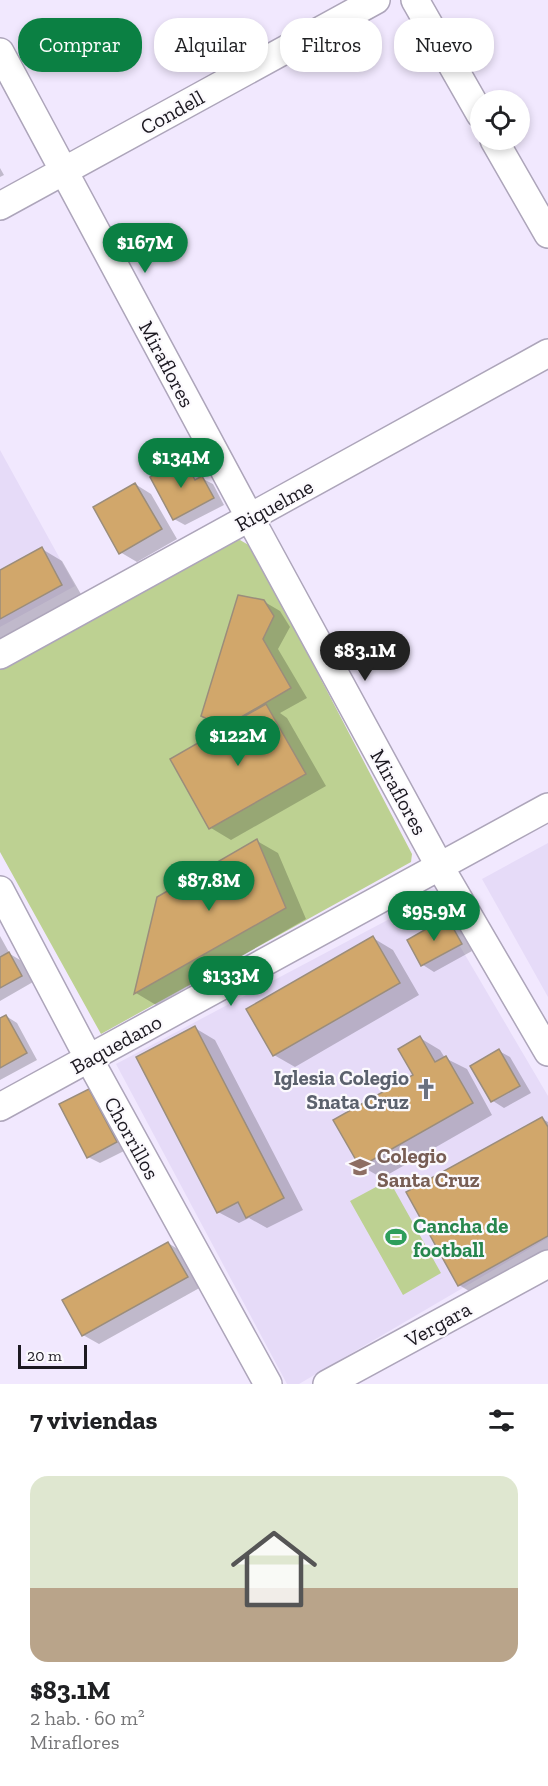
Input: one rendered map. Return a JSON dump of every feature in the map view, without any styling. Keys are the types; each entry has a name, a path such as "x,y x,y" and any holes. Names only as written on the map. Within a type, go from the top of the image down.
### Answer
{"street":[{"name":"Condell","path":"0,206 376,0"},
{"path":"415,0 470,96"},
{"name":"Miraflores","path":"0,52 440,867 548,1052"},
{"path":"500,150 548,234"},
{"name":"Riquelme","path":"0,655 548,353"},
{"name":"Baquedano","path":"0,1107 548,807"},
{"name":"Chorrillos","path":"0,890 89,1059 267,1384"},
{"name":"Vergara","path":"327,1384 548,1264"}],"shaded area":[{"path":"0,450 75,586 0,627"},
{"path":"548,843 548,997 482,879"},
{"name":"Colegio Santa Cruz","path":"431,897 548,1096 548,1238 299,1384 287,1384 116,1064"}],"green space":[{"path":"240,540 252,547 412,854 411,862 101,1034 0,852 0,665 231,541"},
{"name":"Cancha de football","path":"389,1180 441,1273 403,1295 350,1201"}],"building":[{"path":"184,459 195,480 202,476 214,498 173,520 150,477"},
{"path":"135,483 162,529 119,554 93,507"},
{"path":"42,547 62,585 0,619 0,570"},
{"path":"238,595 264,600 274,616 263,639 291,688 224,727 201,716"},
{"path":"266,704 306,774 209,829 170,759"},
{"path":"257,839 286,908 134,994 157,897"},
{"path":"447,917 462,944 421,966 407,940"},
{"path":"373,936 400,983 273,1056 246,1009"},
{"path":"9,952 22,976 0,988 0,957"},
{"path":"6,1015 27,1053 0,1068 0,1018"},
{"path":"195,1026 284,1198 246,1218 238,1202 217,1213 136,1057"},
{"name":"Iglesia Colegio Snata Cruz","path":"420,1036 435,1062 446,1056 473,1103 360,1167 333,1120 413,1075 398,1049"},
{"path":"499,1049 520,1086 491,1102 470,1066"},
{"path":"89,1089 117,1142 87,1158 59,1104"},
{"path":"542,1117 548,1127 548,1236 458,1286 406,1192"},
{"path":"168,1242 188,1277 82,1336 62,1300"}],"place":[{"name":"Iglesia Colegio Snata Cruz","path":"426,1089"},
{"name":"Colegio Santa Cruz","path":"360,1167"},
{"name":"Cancha de football","path":"396,1237"}]}
